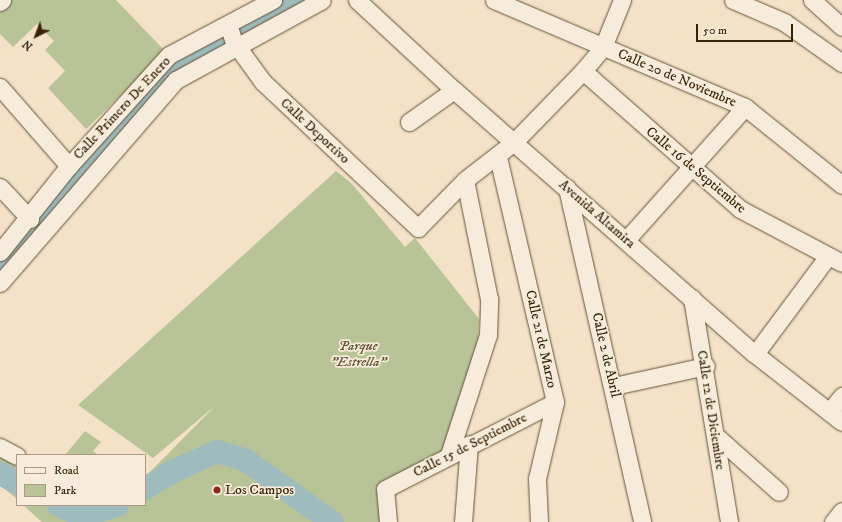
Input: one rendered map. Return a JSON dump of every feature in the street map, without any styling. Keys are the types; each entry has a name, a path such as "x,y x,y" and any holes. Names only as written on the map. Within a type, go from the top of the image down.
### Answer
{"street":[{"name":"Calle Primero De Enero","path":"0,252 30,219 69,166 169,55 232,35 273,0"},
{"path":"0,283 176,80 232,35 322,0"},
{"name":"Avenida Altamira","path":"358,0 454,90 755,354 836,417"},
{"name":"Calle 20 de Noviembre","path":"494,0 745,107 842,185"},
{"path":"449,455 488,335 489,299 465,180 498,157 583,71 603,47 622,0"},
{"path":"733,0 784,22 842,64"},
{"path":"812,0 842,27"},
{"name":"Calle Deportivo","path":"232,35 263,82 418,228 465,180"},
{"name":"Calle 16 de Septiembre","path":"583,71 740,210 835,260"},
{"path":"0,87 69,166"},
{"path":"409,122 454,90"},
{"path":"626,240 745,107"},
{"name":"Calle 21 de Marzo","path":"498,157 555,402 537,479 539,522"},
{"path":"0,187 30,219"},
{"name":"Calle 2 de Abril","path":"567,188 614,386 642,522"},
{"path":"755,354 835,260"},
{"name":"Calle 12 de Diciembre","path":"692,298 706,366 729,522"},
{"path":"614,386 706,366"},
{"path":"836,417 842,396"},
{"name":"Calle 15 de Septiembre","path":"388,522 385,489 469,444 555,402"},
{"path":"716,436 779,492"},
{"path":"463,522 469,444"},
{"path":"0,447 16,455"},
{"path":"833,522 842,511"}],"green space":[{"path":"12,0 116,0 166,52 86,129 48,88 65,71 45,50 54,41 37,24 13,47 0,34 0,12"},
{"name":"Parque \"Estrella\"","path":"336,171 352,184 405,247 415,238 479,319 478,340 449,455 385,489 388,522 42,522 24,506 146,506 146,476 215,406 153,458 78,405"},
{"path":"85,431 101,442 93,451 97,454 66,454"},
{"path":"0,455 16,463 16,498 7,491 12,485 0,478"}],"waterway":[{"path":"0,264 169,64 300,0"},
{"path":"146,487 172,471 217,451 246,460 332,522"},
{"path":"0,473 16,482"},
{"path":"60,506 69,510 98,511 114,506"}],"place":[{"name":"Los Campos","path":"217,490"}]}
